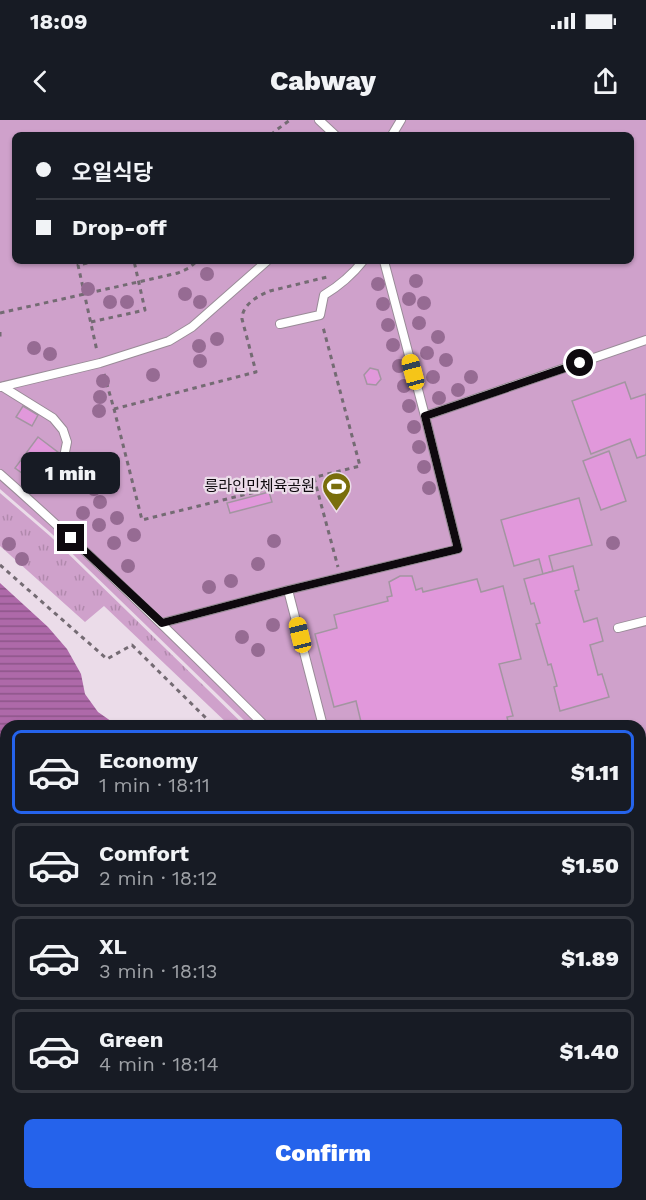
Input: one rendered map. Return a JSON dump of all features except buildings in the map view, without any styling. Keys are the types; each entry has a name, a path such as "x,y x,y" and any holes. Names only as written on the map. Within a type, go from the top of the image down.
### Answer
{"lane":[{"path":"319,120 332,132"},
{"path":"1,387 100,363 169,341 192,327 264,264"},
{"path":"280,324 320,315 324,295 339,286 361,264"},
{"path":"162,623 458,549 385,264"},
{"path":"425,416 646,340"},
{"path":"1,387 53,418 63,430 67,442 63,462 50,480"},
{"path":"0,474 56,523 162,623 260,720"},
{"path":"288,590 321,720"},
{"path":"618,628 646,621"}],"path":[{"path":"273,132 290,120"},
{"path":"85,264 78,266 100,363 142,520 360,466 320,315"},
{"path":"91,322 145,310 135,264"},
{"path":"0,313 177,273 194,264"},
{"path":"114,409 256,372 242,319 245,308 261,294 331,276 339,286"},
{"path":"314,477 340,577"},
{"path":"0,565 107,659 132,645 208,720"}],"green space":[{"name":"릉라인민체육공원","path":"0,120 646,120 646,720 244,720 52,534 0,489"},
{"path":"0,493 50,536 239,720 224,720 104,606 85,622 0,546"}],"shaded area":[{"path":"0,583 48,627 67,649 81,674 85,694 98,712 109,720 0,720"}],"place":[{"name":"릉라인민체육공원","path":"336,512"}],"route":[{"path":"71,538 162,623 458,549 425,416 580,363"}]}
